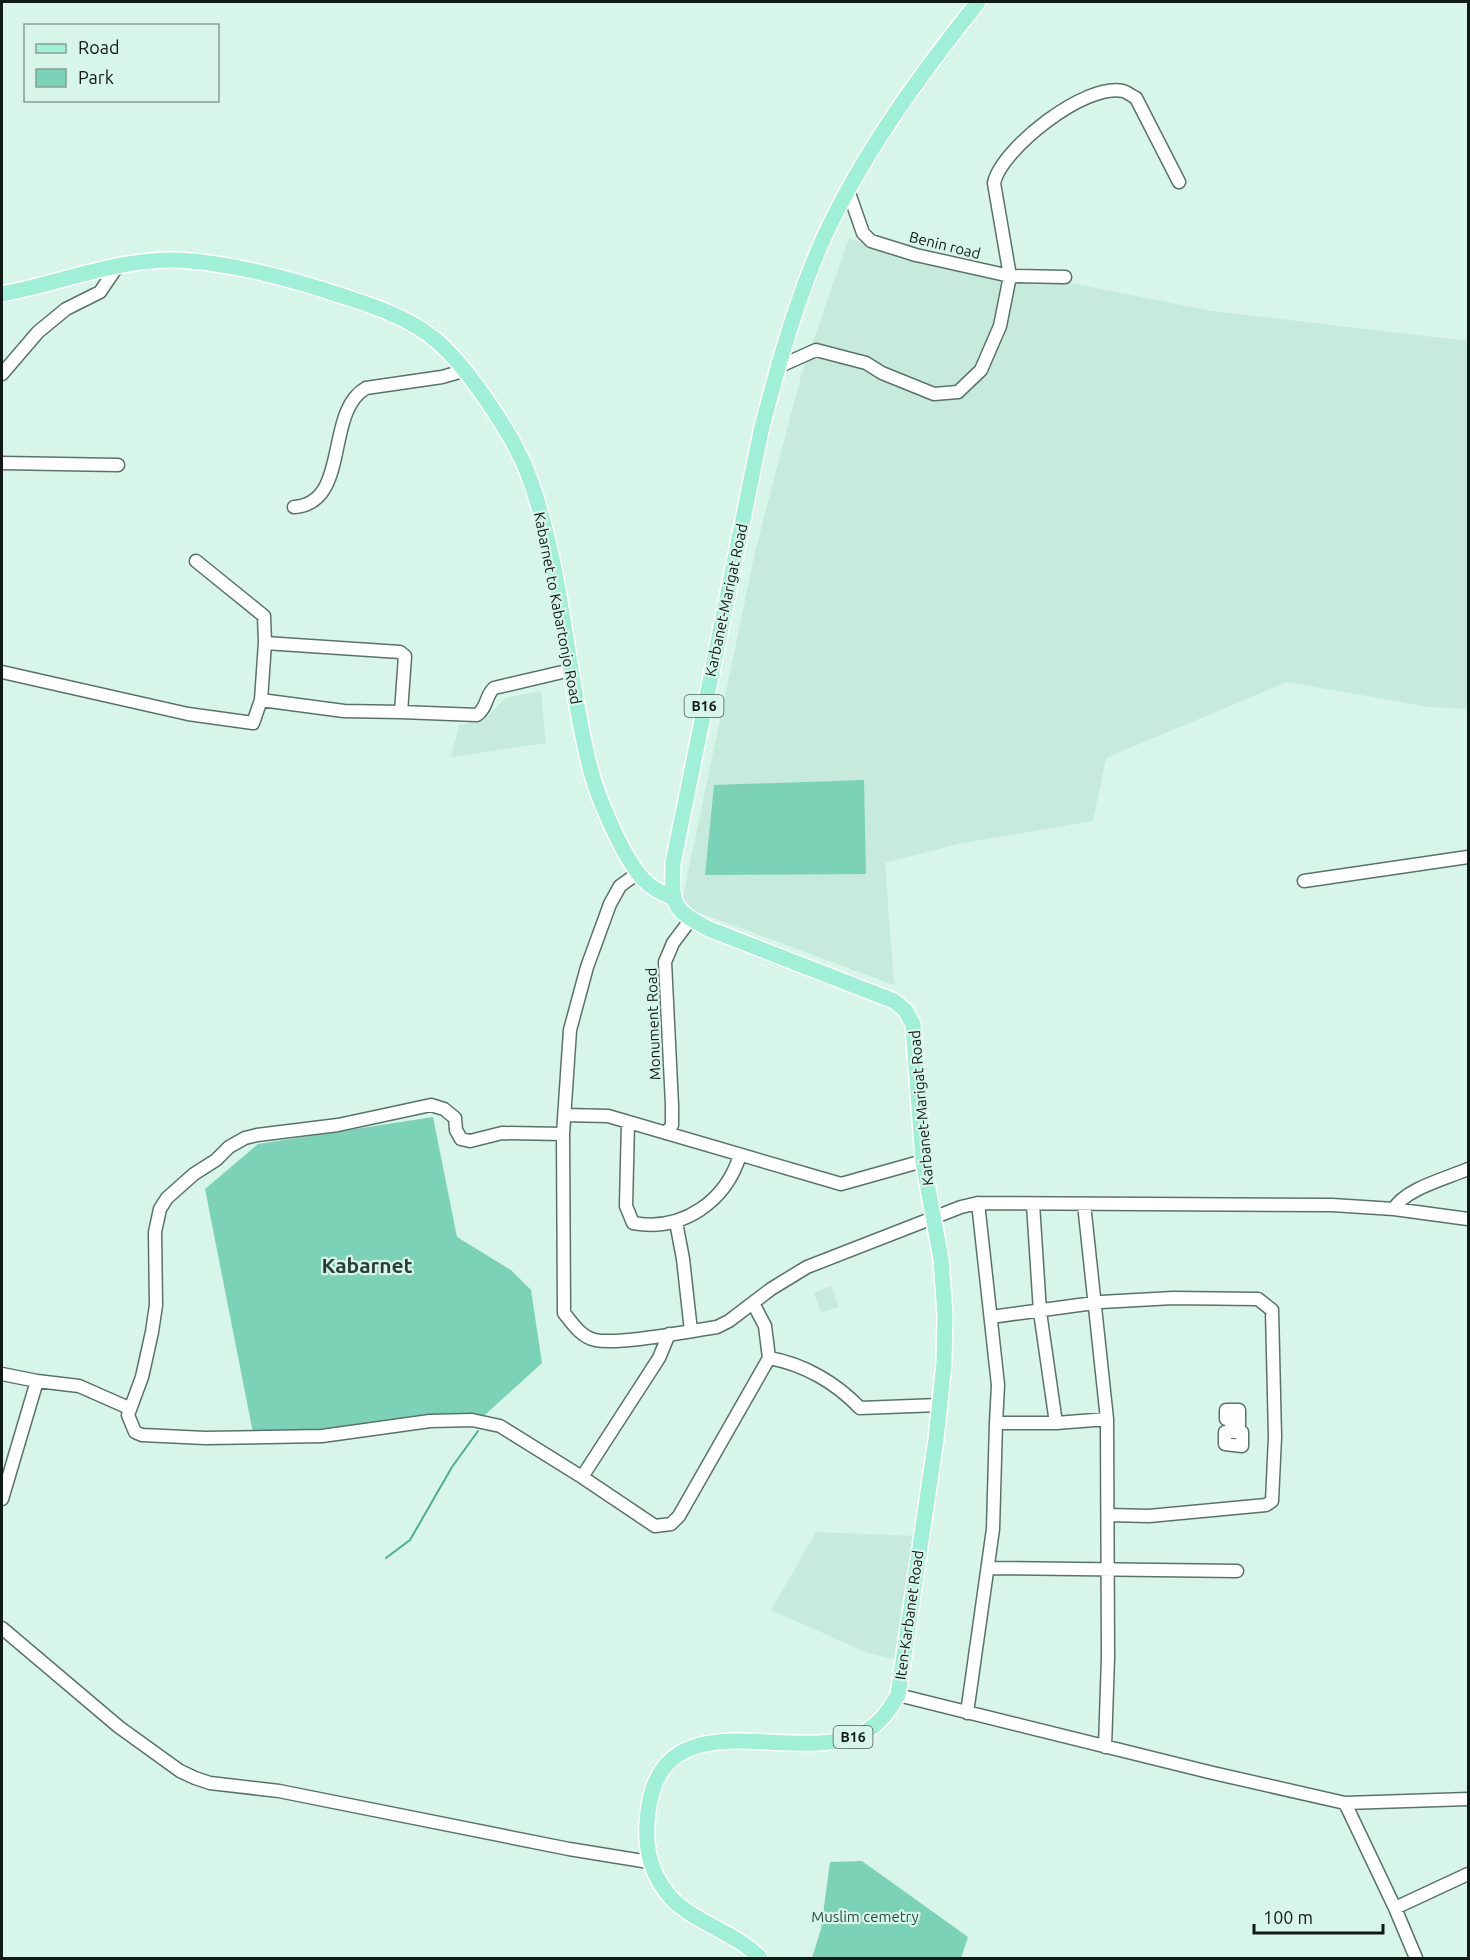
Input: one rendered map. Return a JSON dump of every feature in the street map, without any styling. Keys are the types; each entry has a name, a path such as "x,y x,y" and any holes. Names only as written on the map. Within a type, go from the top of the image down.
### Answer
{"main road":[{"name":"Karbanet-Marigat Road","path":"945,1315 935,1218 923,1161 916,1046 913,1024 905,1010 894,1001 709,929 690,919 678,908 672,897 673,863 682,828 706,693 761,431 778,367 825,235 906,94 978,2"},
{"name":"Kabarnet to Kabartonjo Road","path":"2,294 117,267 168,260 198,262 309,285 395,315 437,341 463,370 512,440 526,469 546,540 589,766 609,819 638,873 655,890 672,897"},
{"name":"Iten-Karbanet Road","path":"760,1959 669,1896 649,1862 645,1834 649,1803 657,1780 668,1760 684,1749 708,1743 844,1740 874,1726 886,1715 898,1695 939,1405 944,1363 945,1315"}],"street":[{"path":"778,367 816,350 866,363 882,373 934,394 958,392 981,370 1000,326 1010,276 994,183 996,171 1016,147 1088,96 1124,91 1136,98 1179,182"},
{"name":"Benin road","path":"849,193 863,233 871,241 915,255 1010,276 1065,277"},
{"path":"2,374 38,332 66,309 100,292 117,267"},
{"path":"294,507 304,506 318,500 326,488 343,424 356,394 366,388 442,376 463,370"},
{"path":"2,463 118,465"},
{"path":"2,672 227,721 253,723 261,700 265,643 264,616 196,561"},
{"path":"265,643 404,654 401,712"},
{"path":"261,700 344,711 477,715 487,706 490,691 494,688 571,670"},
{"path":"1304,881 1468,857"},
{"path":"638,873 620,886 610,904 587,967 570,1030 565,1083 564,1313 580,1332 595,1340 691,1331 729,1321 754,1305 771,1289 807,1267 961,1207 978,1203 1332,1205 1394,1209 1468,1220"},
{"name":"Monument Road","path":"666,1133 672,1125 672,1105 665,962 673,944 690,919"},
{"path":"563,1134 501,1132 470,1141 461,1139 456,1130 455,1118 444,1110 430,1105 338,1125 257,1135 245,1138 229,1148 216,1160 194,1174 167,1198 160,1209 155,1232 156,1305 152,1332 142,1377 129,1408 128,1421 135,1432 142,1435 205,1438 322,1436 430,1421 472,1420 500,1426 655,1526 671,1524 696,1486 769,1358 765,1326 754,1305"},
{"path":"565,1115 608,1116 841,1184 923,1161"},
{"path":"628,1122 626,1206 633,1223 676,1222 687,1218 714,1200 734,1175 740,1155"},
{"path":"1394,1209 1399,1200 1408,1194 1468,1169"},
{"path":"967,1713 993,1529 998,1385 978,1203"},
{"path":"1033,1204 1040,1312 1056,1423"},
{"path":"1084,1204 1107,1419 1109,1515 1106,1747"},
{"path":"676,1222 683,1259 691,1331"},
{"path":"991,1317 1128,1299 1258,1299 1272,1310 1275,1437 1272,1501 1266,1505 1203,1512 1109,1515"},
{"path":"582,1477 659,1358 669,1334"},
{"path":"769,1358 786,1361 828,1381 844,1391 860,1408 939,1405"},
{"path":"2,1374 79,1386 129,1408"},
{"path":"2,1499 37,1381"},
{"path":"996,1424 1107,1419"},
{"path":"988,1568 1237,1571"},
{"path":"2,1628 119,1726 180,1771 195,1778 210,1783 279,1791 558,1847 649,1862"},
{"path":"898,1695 1345,1803 1468,1799"},
{"path":"1345,1803 1395,1908 1416,1959"},
{"path":"1395,1908 1468,1874"}],"shaded area":[{"path":"849,238 895,255 927,264 960,268 992,280 1065,282 1212,311 1468,341 1468,709 1429,707 1287,682 1106,758 1093,821 962,843 885,863 894,985 681,906 756,548 801,376"},
{"path":"541,691 546,743 451,757 459,725 467,724 468,720 485,719 505,698"},
{"path":"831,1286 839,1307 821,1313 814,1293"},
{"path":"816,1532 917,1536 900,1661 868,1653 771,1610"}],"green space":[{"path":"864,780 866,874 705,875 714,785"},
{"path":"433,1117 457,1237 511,1270 531,1290 542,1363 476,1423 399,1431 254,1438 205,1189 258,1144"},
{"name":"Muslim cemetry","path":"862,1861 968,1937 961,1958 812,1958 821,1929 830,1862"}],"waterway":[{"path":"386,1558 410,1540 452,1467 478,1431"}],"district":[{"name":"Kabarnet","path":"367,1265"}]}
